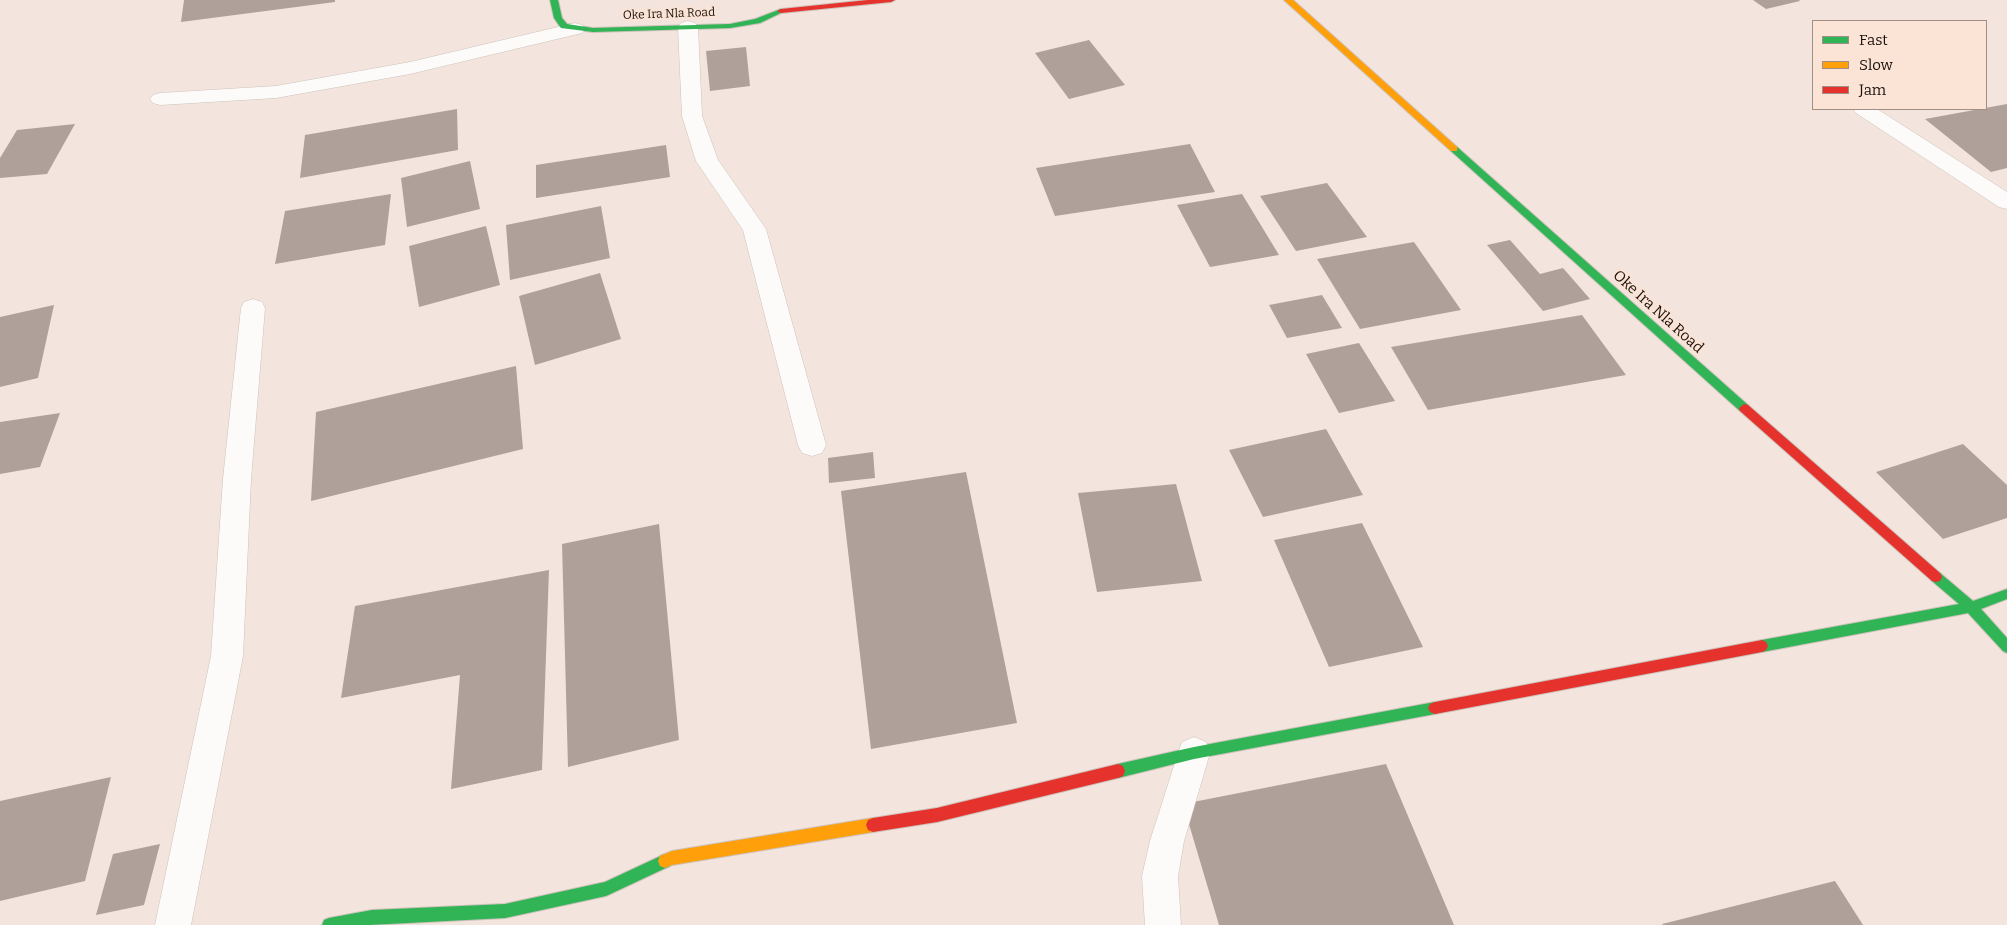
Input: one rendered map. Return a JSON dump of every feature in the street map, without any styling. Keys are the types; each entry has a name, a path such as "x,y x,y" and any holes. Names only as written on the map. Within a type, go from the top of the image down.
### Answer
{"street":[{"path":"554,0 558,18 564,26 575,29"},
{"name":"Oke Ira Nla Road","path":"575,29 730,26 758,21 774,13 792,10 891,0"},
{"name":"Oke Ira Nla Road","path":"1288,0 1711,379 1971,607 2007,647"},
{"path":"688,27 692,116 707,162 754,230 812,445"},
{"path":"160,99 276,92 410,68 575,29"},
{"path":"1865,110 2007,202"},
{"path":"173,925 227,656 237,479 253,308"},
{"path":"329,925 372,917 505,911 606,890 672,858 937,816 1194,753 1971,607 2007,594"},
{"path":"1163,925 1160,876 1167,841 1194,753"}],"building":[{"path":"184,0 335,0 335,2 181,22"},
{"path":"1753,0 1799,0 1800,1 1766,9"},
{"path":"1089,40 1125,85 1069,99 1035,53"},
{"path":"746,47 750,86 710,91 706,51"},
{"path":"2007,104 2007,168 1991,172 1925,119 1974,110 1987,110 1987,108"},
{"path":"457,109 458,150 300,178 305,135"},
{"path":"75,124 47,174 0,178 0,158 17,130"},
{"path":"1190,144 1215,192 1055,216 1036,168"},
{"path":"666,145 670,177 536,198 536,165"},
{"path":"470,161 480,209 407,227 401,178"},
{"path":"1327,183 1367,237 1296,251 1260,196"},
{"path":"391,194 385,245 275,264 285,211"},
{"path":"1242,194 1279,255 1210,267 1177,205"},
{"path":"601,206 610,258 510,280 506,225"},
{"path":"486,226 500,285 419,307 409,246"},
{"path":"1510,240 1540,274 1563,268 1590,299 1543,311 1487,245"},
{"path":"1414,242 1461,310 1360,329 1317,259"},
{"path":"600,273 621,339 535,365 519,296"},
{"path":"1322,295 1342,328 1287,338 1269,305"},
{"path":"54,305 38,378 0,387 0,317"},
{"path":"1582,315 1626,375 1428,410 1391,347"},
{"path":"1359,343 1395,401 1339,413 1306,354"},
{"path":"516,366 523,449 311,501 316,412"},
{"path":"60,413 40,467 0,474 0,422"},
{"path":"1326,429 1363,495 1263,517 1229,450"},
{"path":"1963,444 2007,485 2007,518 1943,539 1876,472"},
{"path":"873,452 875,478 829,483 828,458"},
{"path":"966,472 1017,723 871,749 841,491"},
{"path":"1176,484 1202,581 1097,592 1078,493"},
{"path":"1362,523 1423,647 1329,667 1274,540"},
{"path":"659,524 679,740 568,767 562,544"},
{"path":"549,570 542,770 451,789 460,675 341,698 355,606"},
{"path":"1386,764 1454,925 1219,925 1183,804"},
{"path":"111,777 85,881 0,901 0,801"},
{"path":"160,844 144,905 96,915 113,854"},
{"path":"1835,881 1863,925 1662,924"}],"traffic: fast":[{"path":"554,0 558,18 564,26 593,30 730,26 757,21 781,11"},
{"path":"1454,149 1744,408"},
{"path":"1936,577 1971,607 2007,647"},
{"path":"1762,646 1971,607 2007,594"},
{"path":"1118,771 1194,753 1435,708"},
{"path":"329,925 372,917 505,911 606,889 665,861"}],"traffic: slow":[{"path":"1288,0 1454,149"},
{"path":"665,861 672,858 873,825"}],"traffic: jam":[{"path":"781,11 891,0"},
{"path":"1744,408 1936,577"},
{"path":"1435,708 1762,646"},
{"path":"873,825 937,815 1118,771"}]}
